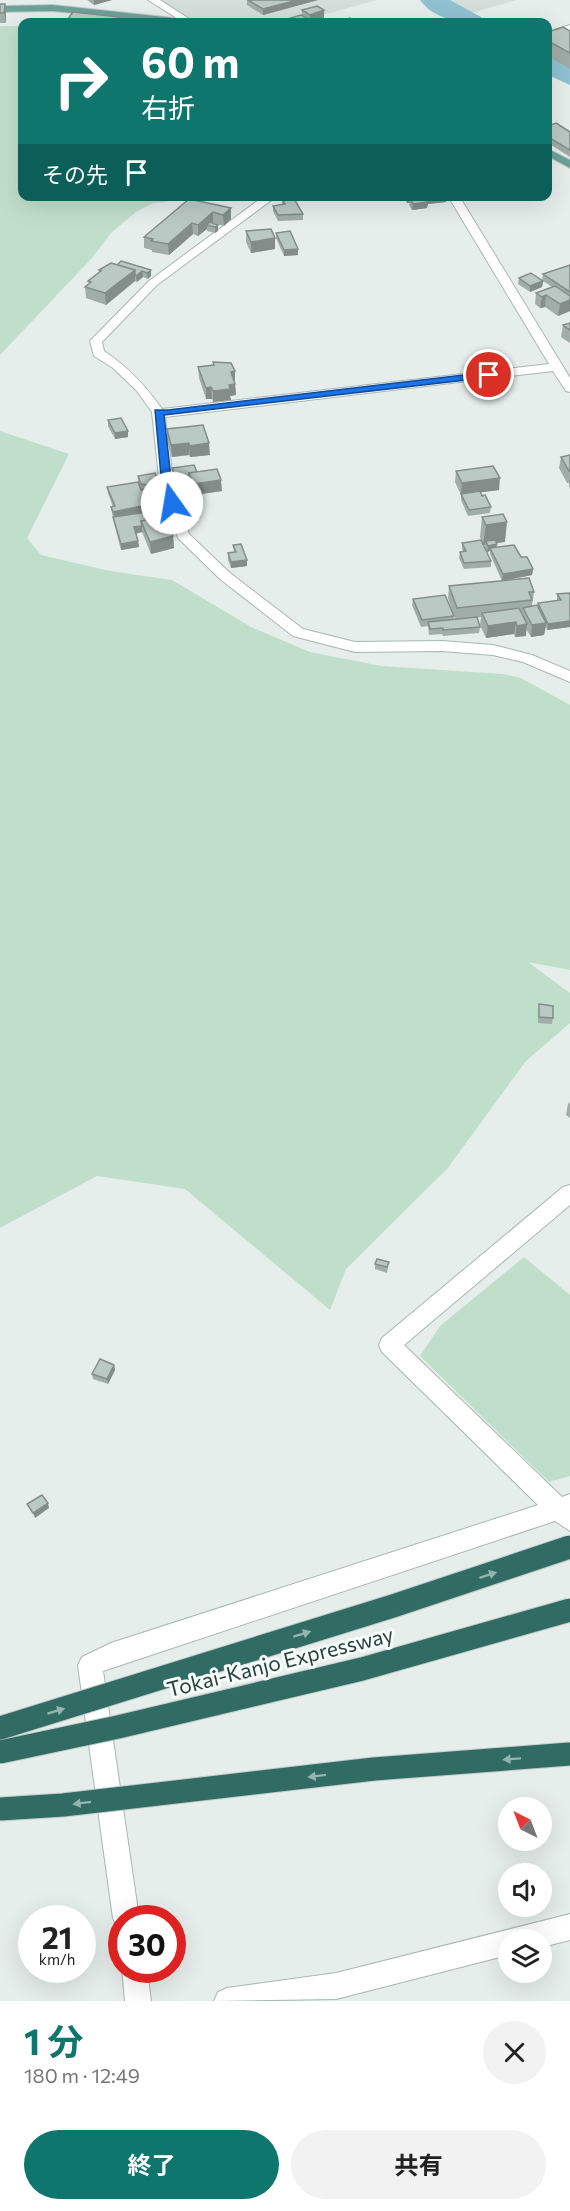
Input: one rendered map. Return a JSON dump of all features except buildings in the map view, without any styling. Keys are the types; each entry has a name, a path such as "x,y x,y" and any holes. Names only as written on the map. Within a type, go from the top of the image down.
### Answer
{"highway":[{"path":"0,1728 382,1610 570,1547"},
{"name":"Tokai-Kanjo Expressway","path":"0,1752 67,1739 334,1676 524,1625 570,1610"},
{"path":"0,1809 63,1805 374,1769 570,1754"}],"main road":[{"path":"0,9 53,8 146,18"},
{"path":"552,154 570,165"}],"street":[{"path":"153,0 182,18"},
{"path":"552,34 570,28"},
{"path":"265,201 153,283 96,341 98,353 117,365 140,387 158,412 167,487 183,535 225,576 298,633 355,646 442,646 493,650 527,658 570,677"},
{"path":"456,201 570,388"},
{"path":"158,412 168,413 556,365 570,358"},
{"path":"124,1905 90,1665 111,1655 566,1511 388,1345 570,1193"},
{"path":"552,1932 570,1927"},
{"path":"227,2001 336,1986 498,1945"},
{"path":"136,1983 138,2001"}],"shaded area":[{"path":"158,0 377,0 312,18 186,18"},
{"path":"443,0 516,0 468,14"}],"green space":[{"path":"0,26 18,26 18,201 168,201 153,203 136,212 111,233 92,258 0,355"},
{"path":"0,431 69,454 27,538 41,555 110,571 172,580 251,627 310,652 381,666 503,674 521,678 570,705 570,970 528,962 570,993 570,1023 526,1061 447,1169 346,1269 330,1310 185,1189 97,1176 0,1228"},
{"path":"524,1257 570,1295 570,1476 549,1482 420,1356 440,1326"}],"waterway":[{"path":"432,0 465,18"},
{"path":"552,66 570,77"}],"route":[{"path":"172,503 167,487 158,412 168,413 489,375"}]}
